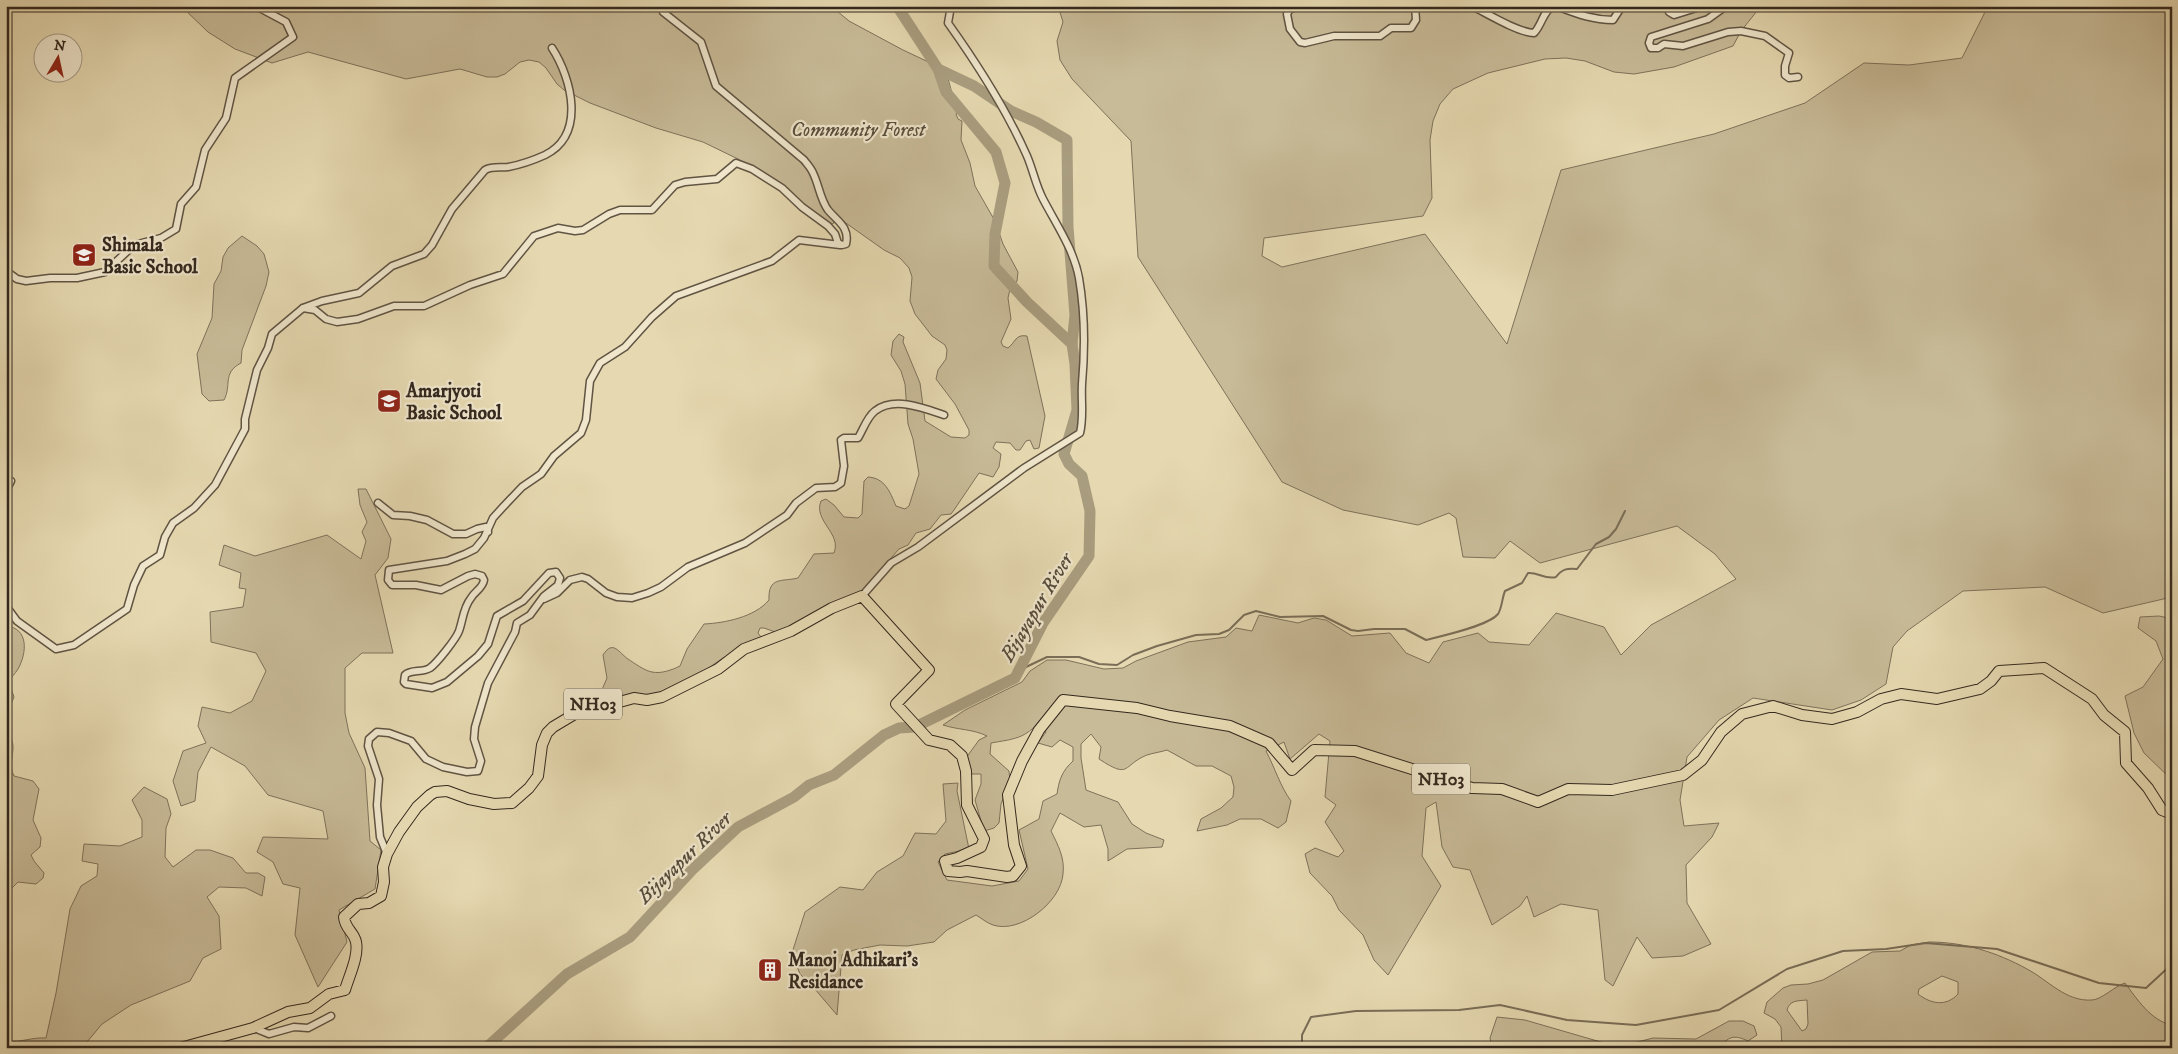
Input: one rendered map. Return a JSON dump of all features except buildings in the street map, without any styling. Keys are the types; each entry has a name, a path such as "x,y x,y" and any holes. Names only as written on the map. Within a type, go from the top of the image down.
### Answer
{"main road":[{"name":"NH03","path":"180,1048 253,1028 288,1012 310,1008 329,994 345,990 355,955 356,942 345,925 344,917 358,904 369,903 381,896 387,854 399,832 417,807 436,792 447,791 469,799 501,805 507,804 529,788 538,776 542,744 552,727 588,706 616,704 634,698 654,700 662,698 718,669 744,648 791,631 839,604 862,596 929,670 896,704 925,737 929,740 950,745 962,756 966,771 967,805 984,839 981,848 944,861 948,871 960,872 967,870 1006,877 1013,876 1021,866 1014,845 1008,795 1022,760 1039,730 1063,700 1137,708 1170,716 1230,726 1269,743 1292,770 1314,750 1355,751 1472,788 1502,790 1538,802 1568,789 1612,790 1683,775 1702,760 1721,732 1742,714 1773,706 1802,715 1832,719 1857,712 1881,699 1901,694 1937,699 1980,689 1991,681 1999,671 2044,668 2092,699 2104,715 2124,732 2126,764 2148,788 2162,810 2172,814"}],"street":[{"path":"6,272 17,279 26,281 50,278 78,278 105,272 134,245 161,238 176,229 181,204 196,186 205,150 226,118 235,78 293,37 286,22 256,6"},
{"path":"387,854 380,837 377,805 379,779 368,746 369,738 377,732 389,733 410,741 432,763 467,772 478,771 481,761 474,733 488,683 518,623 530,615 537,604 558,585 560,578 558,574 549,573 523,601 497,616 488,644 478,656 447,682 432,688 409,685 404,682 406,673 424,671 432,667 457,637 466,606 483,586 484,580 480,574 473,574 439,590 416,585 392,584 388,580 388,572 391,569 458,558 479,545 488,532 493,518 517,492 541,474 554,456 582,433 586,420 590,381 600,363 625,348 670,300 684,293 772,261 798,240 846,244 845,229 828,210 821,197 813,173 804,160 716,86 701,42 663,12 663,6"},
{"path":"862,596 891,562 918,547 1024,468 1080,433 1083,420 1082,387 1085,354 1079,277 1060,227 1043,198 1028,158 1010,120 997,96 948,23 951,6"},
{"path":"1221,6 1226,6"},
{"path":"1302,6 1290,10 1287,14 1295,36 1300,42 1305,43 1334,36 1380,36 1391,28 1411,28 1416,20 1415,6"},
{"path":"1343,6 1354,6"},
{"path":"1472,6 1495,19 1527,33 1534,33 1546,11 1554,6 1582,17 1606,20 1613,20 1622,6"},
{"path":"1671,6 1668,8 1669,12 1674,15 1703,6"},
{"path":"1726,6 1708,19 1651,37 1649,43 1651,48 1658,48 1664,44 1683,46 1728,32 1754,33 1765,36 1789,53 1784,75 1789,78 1798,77"},
{"path":"6,606 17,621 56,648 74,645 127,608 134,585 143,566 160,555 165,537 173,523 194,508 215,485 245,429 245,419 257,370 268,348 272,334 303,308 322,301 359,293 392,266 424,254 432,244 452,209 485,170 507,167 544,155 558,145 564,137 569,122 572,98 563,70 552,48"},
{"path":"303,308 315,310 326,319 337,322 358,319 388,308 429,305 470,285 503,274 534,236 558,228 575,231 583,230 620,210 652,210 675,185 685,182 717,179 736,163 752,169 782,188 802,207 832,230 840,244"},
{"path":"537,604 557,593 570,580 575,578 588,579 612,596 624,598 632,598 661,587 688,567 745,543 787,515 796,504 816,488 835,486 841,483 844,466 841,440 844,438 858,438 874,411 886,406 912,404 944,415"},
{"path":"6,491 11,481"},
{"path":"378,503 393,515 427,520 453,534 466,534 486,527 488,532"},
{"path":"253,1028 269,1034 294,1027 308,1028 331,1016"}],"green space":[{"name":"Community Forest","path":"181,6 831,6 849,21 937,66 947,75 952,93 962,106 956,114 958,119 962,121 961,140 970,163 975,186 995,221 1003,244 1018,272 1017,281 1010,289 1008,298 1011,319 1001,342 1003,346 1008,348 1018,337 1027,336 1045,416 1039,448 1034,449 1030,440 1026,441 1020,450 1016,450 1010,443 996,442 993,448 1001,454 999,467 993,477 979,473 951,514 941,515 930,529 916,533 908,545 899,549 862,591 778,633 760,628 758,633 761,637 758,641 733,655 723,658 701,673 656,694 609,700 601,692 607,678 603,655 610,648 616,649 640,667 649,671 663,672 680,666 687,649 704,624 739,618 756,611 769,600 769,592 774,584 782,580 798,578 814,554 834,553 834,539 821,515 821,501 826,499 844,517 858,518 862,514 864,481 868,477 883,483 896,506 905,509 909,506 919,474 913,439 908,424 905,384 901,371 891,355 893,341 899,334 904,337 903,342 920,383 925,421 951,437 965,438 969,435 969,430 955,404 936,379 938,370 946,359 947,350 945,345 932,336 915,314 910,301 912,277 909,268 900,258 884,250 836,216 833,224 824,220 796,198 789,189 738,159 703,142 656,128 590,103 564,90 539,62 529,60 520,62 505,74 497,77 487,77 460,69 406,79 308,52 272,63 235,49 208,32"},
{"path":"1058,6 1761,6 1741,31 1733,46 1674,67 1634,74 1614,72 1585,61 1566,58 1545,59 1488,73 1453,89 1440,104 1433,121 1430,140 1432,198 1423,216 1264,238 1262,256 1282,267 1425,234 1507,344 1561,170 1714,134 1805,103 1864,63 1909,65 1962,58 1988,6 2172,6 2172,153 2167,178 2172,181 2172,597 2103,613 2045,587 1963,591 1907,631 1893,647 1886,684 1861,700 1832,710 1753,698 1719,720 1687,757 1680,800 1684,826 1719,823 1712,837 1686,865 1687,903 1711,944 1683,956 1652,958 1637,937 1613,986 1605,980 1598,910 1561,904 1534,917 1527,896 1520,906 1492,925 1470,870 1453,867 1442,847 1436,802 1426,808 1422,856 1441,886 1388,975 1374,960 1363,935 1339,910 1332,896 1310,873 1305,854 1315,848 1338,857 1344,851 1325,822 1336,805 1325,797 1330,741 1319,734 1290,759 1284,742 1266,751 1291,801 1286,822 1278,828 1261,819 1240,819 1227,825 1197,831 1201,819 1221,808 1233,797 1234,787 1231,776 1212,766 1196,766 1167,750 1147,755 1126,769 1116,769 1099,759 1101,747 1091,734 1081,744 1081,758 1086,790 1118,802 1132,824 1146,833 1164,840 1162,847 1127,849 1108,861 1108,849 1101,825 1084,827 1060,813 1051,831 1062,857 1063,874 1061,885 1047,905 1026,920 1015,925 1004,927 993,925 976,915 947,930 934,942 907,946 880,945 854,950 842,955 837,1015 800,974 792,953 805,912 840,887 863,890 877,872 903,856 915,833 936,834 946,821 943,784 958,783 957,791 969,849 945,854 938,862 947,880 992,886 1019,881 1028,869 1019,830 1039,819 1043,801 1057,794 1062,776 1066,768 1073,761 1073,747 1060,740 1052,747 1038,743 1046,732 1040,720 1024,735 991,743 990,754 1009,771 1010,781 1001,804 999,823 994,828 984,831 975,800 981,784 981,774 972,774 966,758 979,740 987,736 943,725 965,710 1022,682 1030,671 1047,660 1066,660 1104,669 1123,668 1136,661 1188,642 1226,637 1236,628 1252,631 1259,615 1298,623 1314,618 1326,620 1352,636 1390,633 1406,653 1429,663 1443,642 1478,633 1489,642 1529,645 1556,613 1604,627 1621,655 1651,625 1736,579 1715,554 1677,526 1540,563 1510,541 1495,558 1463,557 1456,518 1449,513 1418,525 1343,510 1282,482 1138,257 1131,141 1072,79 1060,60 1057,41 1063,22"},
{"path":"242,236 257,246 264,254 269,272 266,286 242,350 241,363 229,375 224,400 209,401 202,394 197,354 212,318 214,284 221,271 223,257 228,248"},
{"path":"358,489 366,489 391,539 388,558 375,575 393,653 362,653 345,668 345,713 349,733 365,768 370,841 381,850 375,889 339,910 347,942 318,987 295,935 300,888 283,884 273,862 257,852 263,837 328,839 323,811 268,795 245,766 211,747 198,772 195,801 181,806 173,781 183,751 206,743 198,726 202,707 230,713 252,701 266,671 256,653 211,642 210,612 243,607 246,589 239,588 241,573 219,565 224,545 255,556 327,535 361,559 366,541 362,532 367,522 360,505"},
{"path":"2172,615 2172,780 2144,753 2134,733 2125,696 2143,687 2163,659 2156,641 2138,628 2140,617 2159,616 2168,618"},
{"path":"6,626 19,631 24,642 24,649 21,663 9,682 14,697 6,717"},
{"path":"6,723 13,744 11,765 14,776 33,781 39,789 33,820 41,838 40,847 31,855 44,873 43,878 36,884 18,882 6,894"},
{"path":"144,787 167,799 171,814 166,828 165,857 173,867 196,850 210,850 233,858 246,873 258,873 265,877 262,896 246,888 219,887 207,897 219,916 221,949 203,958 190,981 131,1005 102,1024 82,1048 6,1048 6,1041 46,1038 56,993 70,909 81,886 97,876 98,864 82,861 84,844 120,846 142,837 142,820 132,800"},
{"path":"1942,942 1980,949 2015,963 2066,994 2083,1000 2096,999 2125,983 2151,1014 2164,1023 2172,1025 2172,1048 1782,1048 1781,1027 1775,1019 1764,1013 1767,1002 1783,988 1823,980 1872,952 1900,951 1911,945","holes":["1942,976 1958,982 1958,994 1953,998 1949,1001 1938,1003 1918,994 1919,989","1807,1000 1808,1024 1806,1029 1802,1031 1787,1010 1790,1004"]},
{"path":"1497,1017 1525,1020 1618,1047 1653,1038 1696,1039 1729,1021 1743,1021 1754,1026 1757,1035 1748,1041 1735,1037 1732,1038 1725,1041 1718,1048 1492,1048 1490,1038"}],"waterway":[{"name":"Bijayapur River","path":"486,1048 567,974 630,937 692,870 738,827 794,797 809,785 834,775 884,735 899,728 915,727 1015,678 1043,623 1089,556 1090,511 1082,476 1069,464 1064,454 1077,410 1072,344 1027,302 994,266 995,234 1005,183 996,152 946,92 938,69 897,6"},
{"path":"938,69 974,86 1011,111 1036,122 1067,140 1068,227 1075,315 1072,344"},
{"path":"1015,678 1026,667 1047,657 1079,657 1099,664 1117,665 1133,655 1157,646 1196,635 1219,634 1229,630 1244,615 1256,611 1280,617 1323,616 1351,630 1358,631 1405,629 1426,640 1453,633 1485,623 1493,618 1499,612 1505,591 1522,583 1528,573 1552,578 1565,570 1577,569 1596,544 1609,537 1616,529 1625,511"},
{"path":"1302,1048 1302,1035 1311,1017 1356,1011 1459,1010 1500,1005 1567,1020 1636,1025 1719,1010 1787,969 1843,951 1886,949 1926,943 1997,949 2099,983 2146,988 2172,964"}],"place":[{"name":"Shimala Basic School","path":"84,255"},
{"name":"Amarjyoti Basic School","path":"389,401"},
{"name":"Manoj Adhikari's Residance","path":"770,970"}]}
